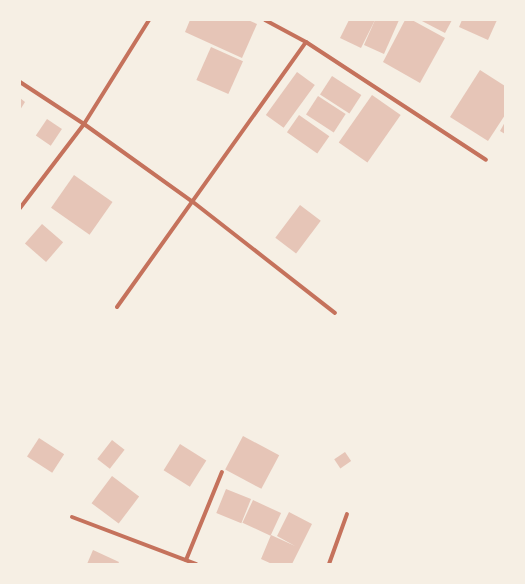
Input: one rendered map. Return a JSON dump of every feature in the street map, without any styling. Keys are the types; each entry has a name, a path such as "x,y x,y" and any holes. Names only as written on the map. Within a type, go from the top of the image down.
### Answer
{"street":[{"path":"20,208 84,124 149,20"},
{"path":"265,20 306,42 486,160"},
{"path":"117,308 306,42"},
{"path":"20,82 84,124 192,202 336,313"},
{"path":"186,560 222,472"},
{"path":"328,564 347,514"},
{"path":"72,517 196,564"}],"building":[{"path":"190,20 248,20 257,24 242,58 185,32"},
{"path":"349,20 375,20 361,48 340,38"},
{"path":"375,20 399,20 384,54 364,45"},
{"path":"405,20 412,20 445,38 420,83 383,62"},
{"path":"420,20 452,20 445,33"},
{"path":"462,20 497,20 488,40 459,27"},
{"path":"211,47 243,61 228,94 196,80"},
{"path":"480,70 505,86 505,115 488,141 450,117"},
{"path":"297,72 315,85 284,128 266,115"},
{"path":"332,76 361,95 349,114 320,94"},
{"path":"372,95 401,115 367,163 339,143"},
{"path":"318,96 346,114 334,132 306,114"},
{"path":"20,98 25,102 20,110"},
{"path":"299,115 329,136 317,153 287,132"},
{"path":"47,119 62,129 51,146 36,136"},
{"path":"505,122 505,134 500,131"},
{"path":"74,175 113,202 90,235 51,208"},
{"path":"300,205 321,221 296,253 275,238"},
{"path":"42,224 63,242 46,262 25,244"},
{"path":"243,436 279,455 261,489 225,470"},
{"path":"39,438 64,454 52,473 27,456"},
{"path":"112,440 125,450 110,469 97,459"},
{"path":"180,444 206,460 190,487 164,470"},
{"path":"345,452 351,461 340,468 334,459"},
{"path":"112,476 139,496 119,524 92,503"},
{"path":"226,489 251,499 241,523 216,513"},
{"path":"253,500 281,513 271,536 242,523"},
{"path":"289,512 312,524 292,564 272,564 261,559 271,535 295,546 277,536"},
{"path":"93,550 119,562 118,564 87,564"}]}
